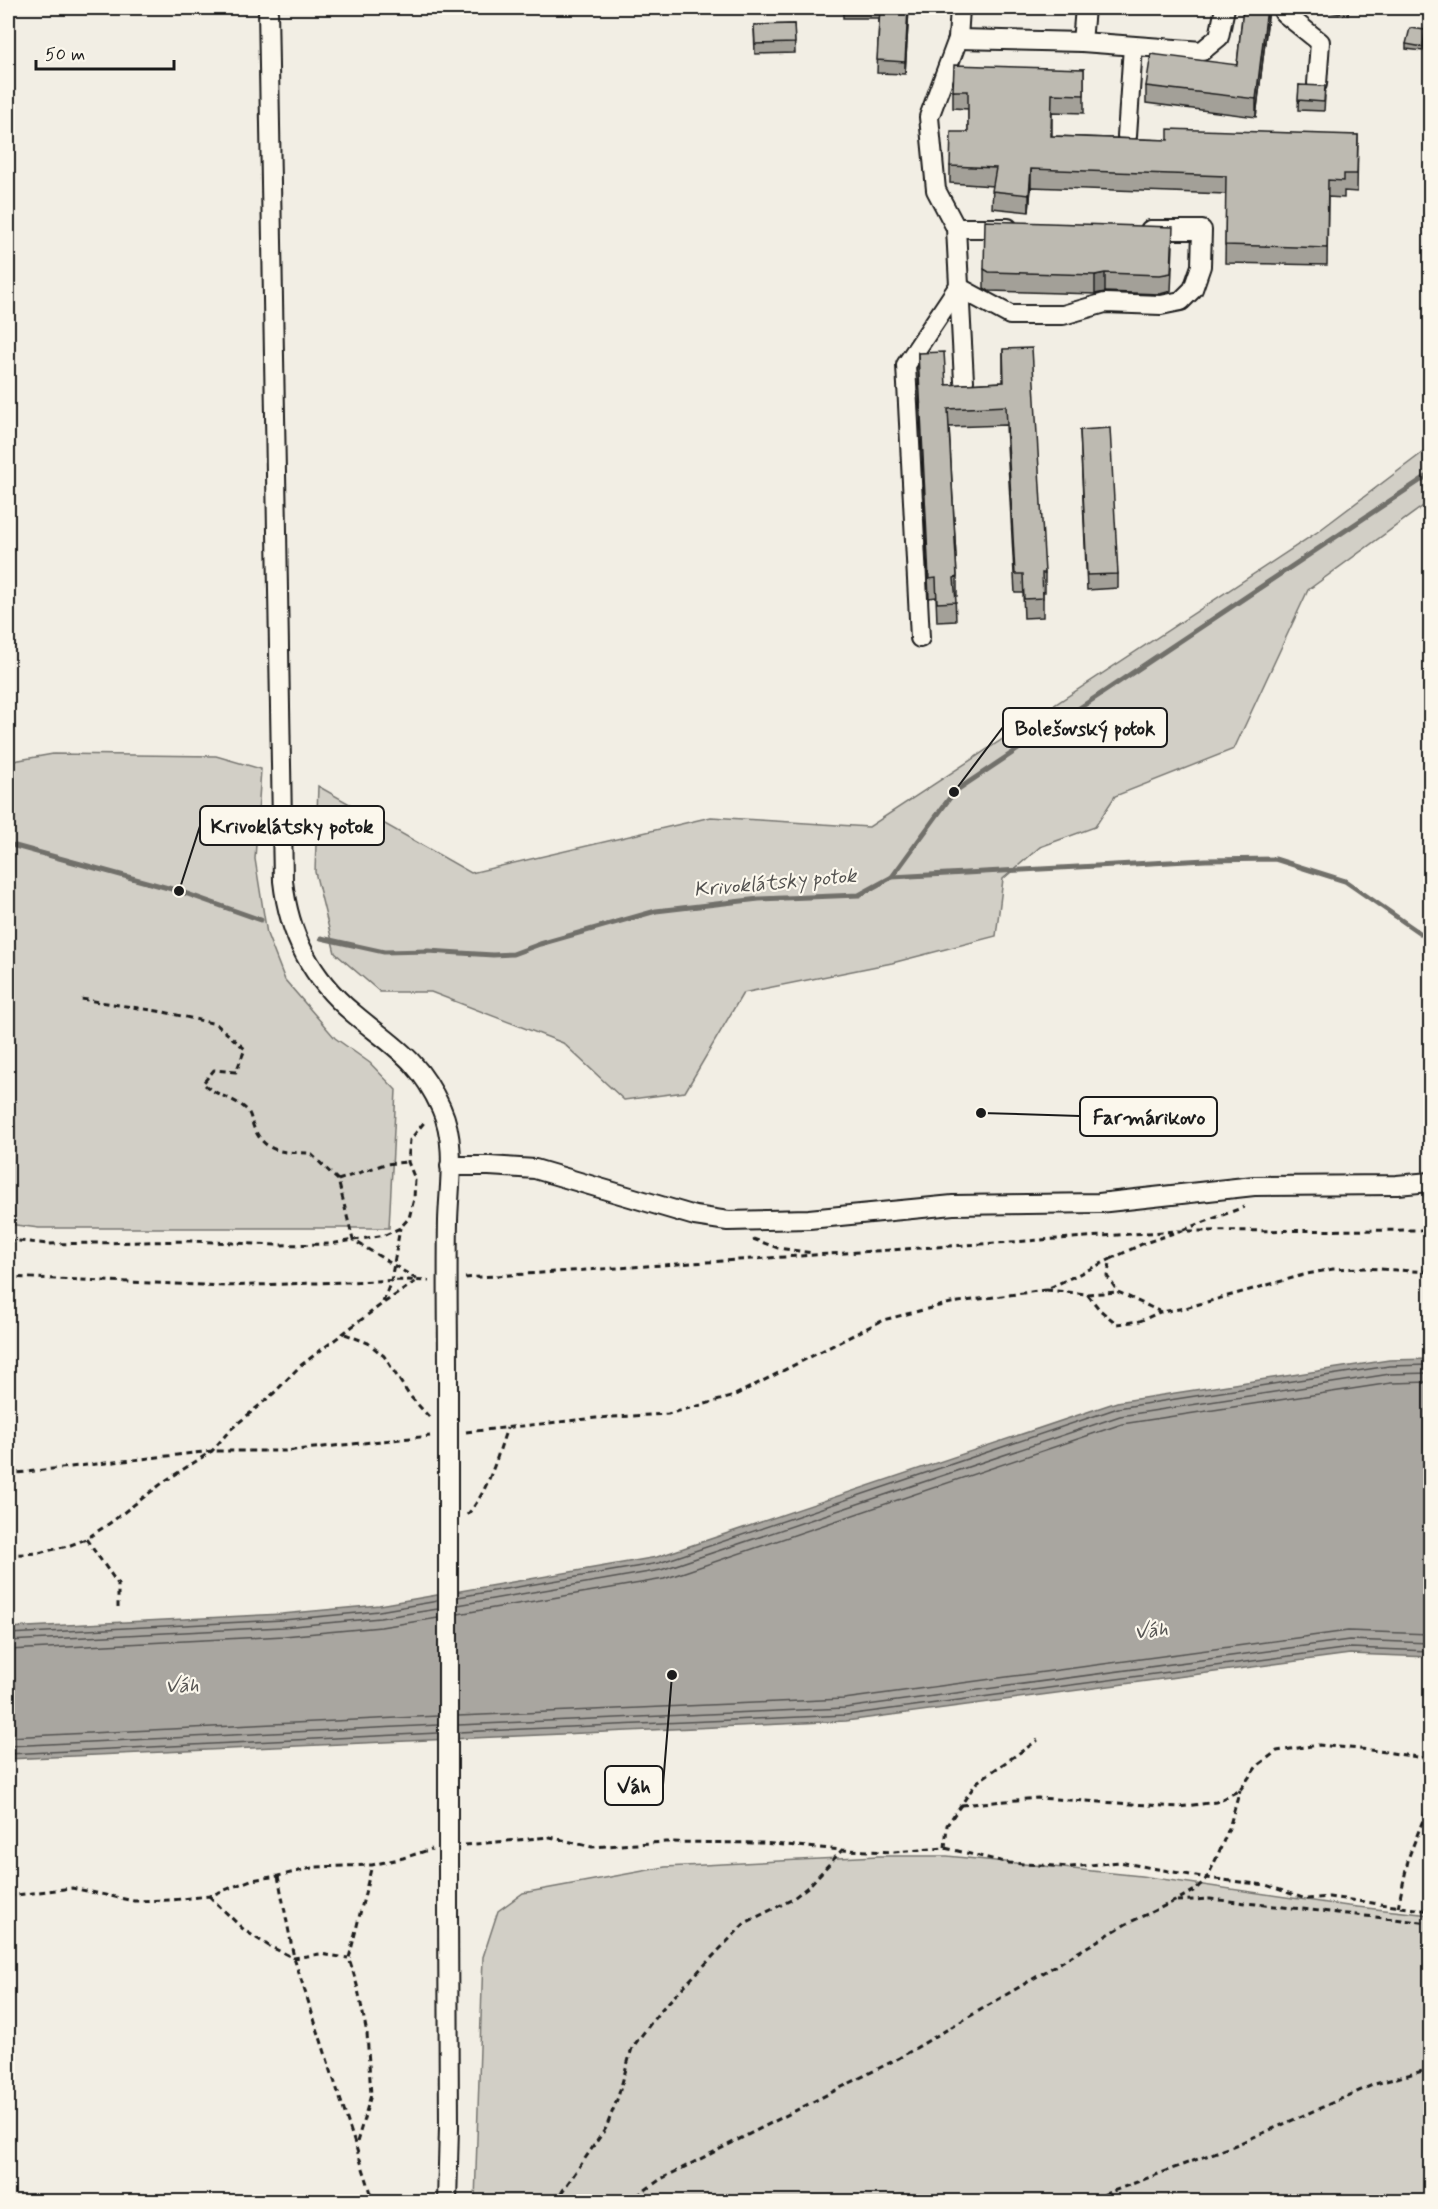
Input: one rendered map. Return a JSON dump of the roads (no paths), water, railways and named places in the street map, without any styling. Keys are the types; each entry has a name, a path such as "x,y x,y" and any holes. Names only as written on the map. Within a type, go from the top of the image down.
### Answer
{"street":[{"path":"268,8 283,881 286,904 299,946 317,976 332,994 354,1014 392,1042 427,1080 442,1111 450,1149 447,2202"},
{"path":"960,8 958,39 929,117 936,190 956,228 964,381"},
{"path":"1082,42 1085,8"},
{"path":"958,39 1082,42 1202,51 1220,37 1225,8"},
{"path":"1285,8 1284,13 1320,42 1317,84"},
{"path":"1127,136 1133,46"},
{"path":"956,228 1026,228"},
{"path":"958,287 1010,315 1063,315 1105,303 1161,305 1181,301 1193,289 1201,266 1202,230 1131,230"},
{"path":"920,638 906,365 958,287"},
{"path":"450,1166 535,1169 695,1216 728,1221 809,1219 953,1205 1099,1203 1254,1186 1397,1185 1431,1182"}],"water":[{"path":"1430,1359 1430,1657 1350,1654 846,1721 8,1759 8,1628 282,1614 379,1605 657,1557 1117,1402 1389,1360"}],"waterway":[{"path":"892,877 954,792 1430,474"},
{"name":"Krivoklátsky potok","path":"8,844 179,891 261,920"},
{"name":"Krivoklátsky potok","path":"321,938 384,952 513,954 540,944 656,911 759,899 859,895 892,877 1206,860 1275,859 1345,881 1430,940"}],"place":[{"name":"Bolešovský potok","path":"954,792"},
{"name":"Krivoklátsky potok","path":"179,891"},
{"name":"Farmárikovo","path":"981,1113"},
{"name":"Váh","path":"672,1675"}]}
